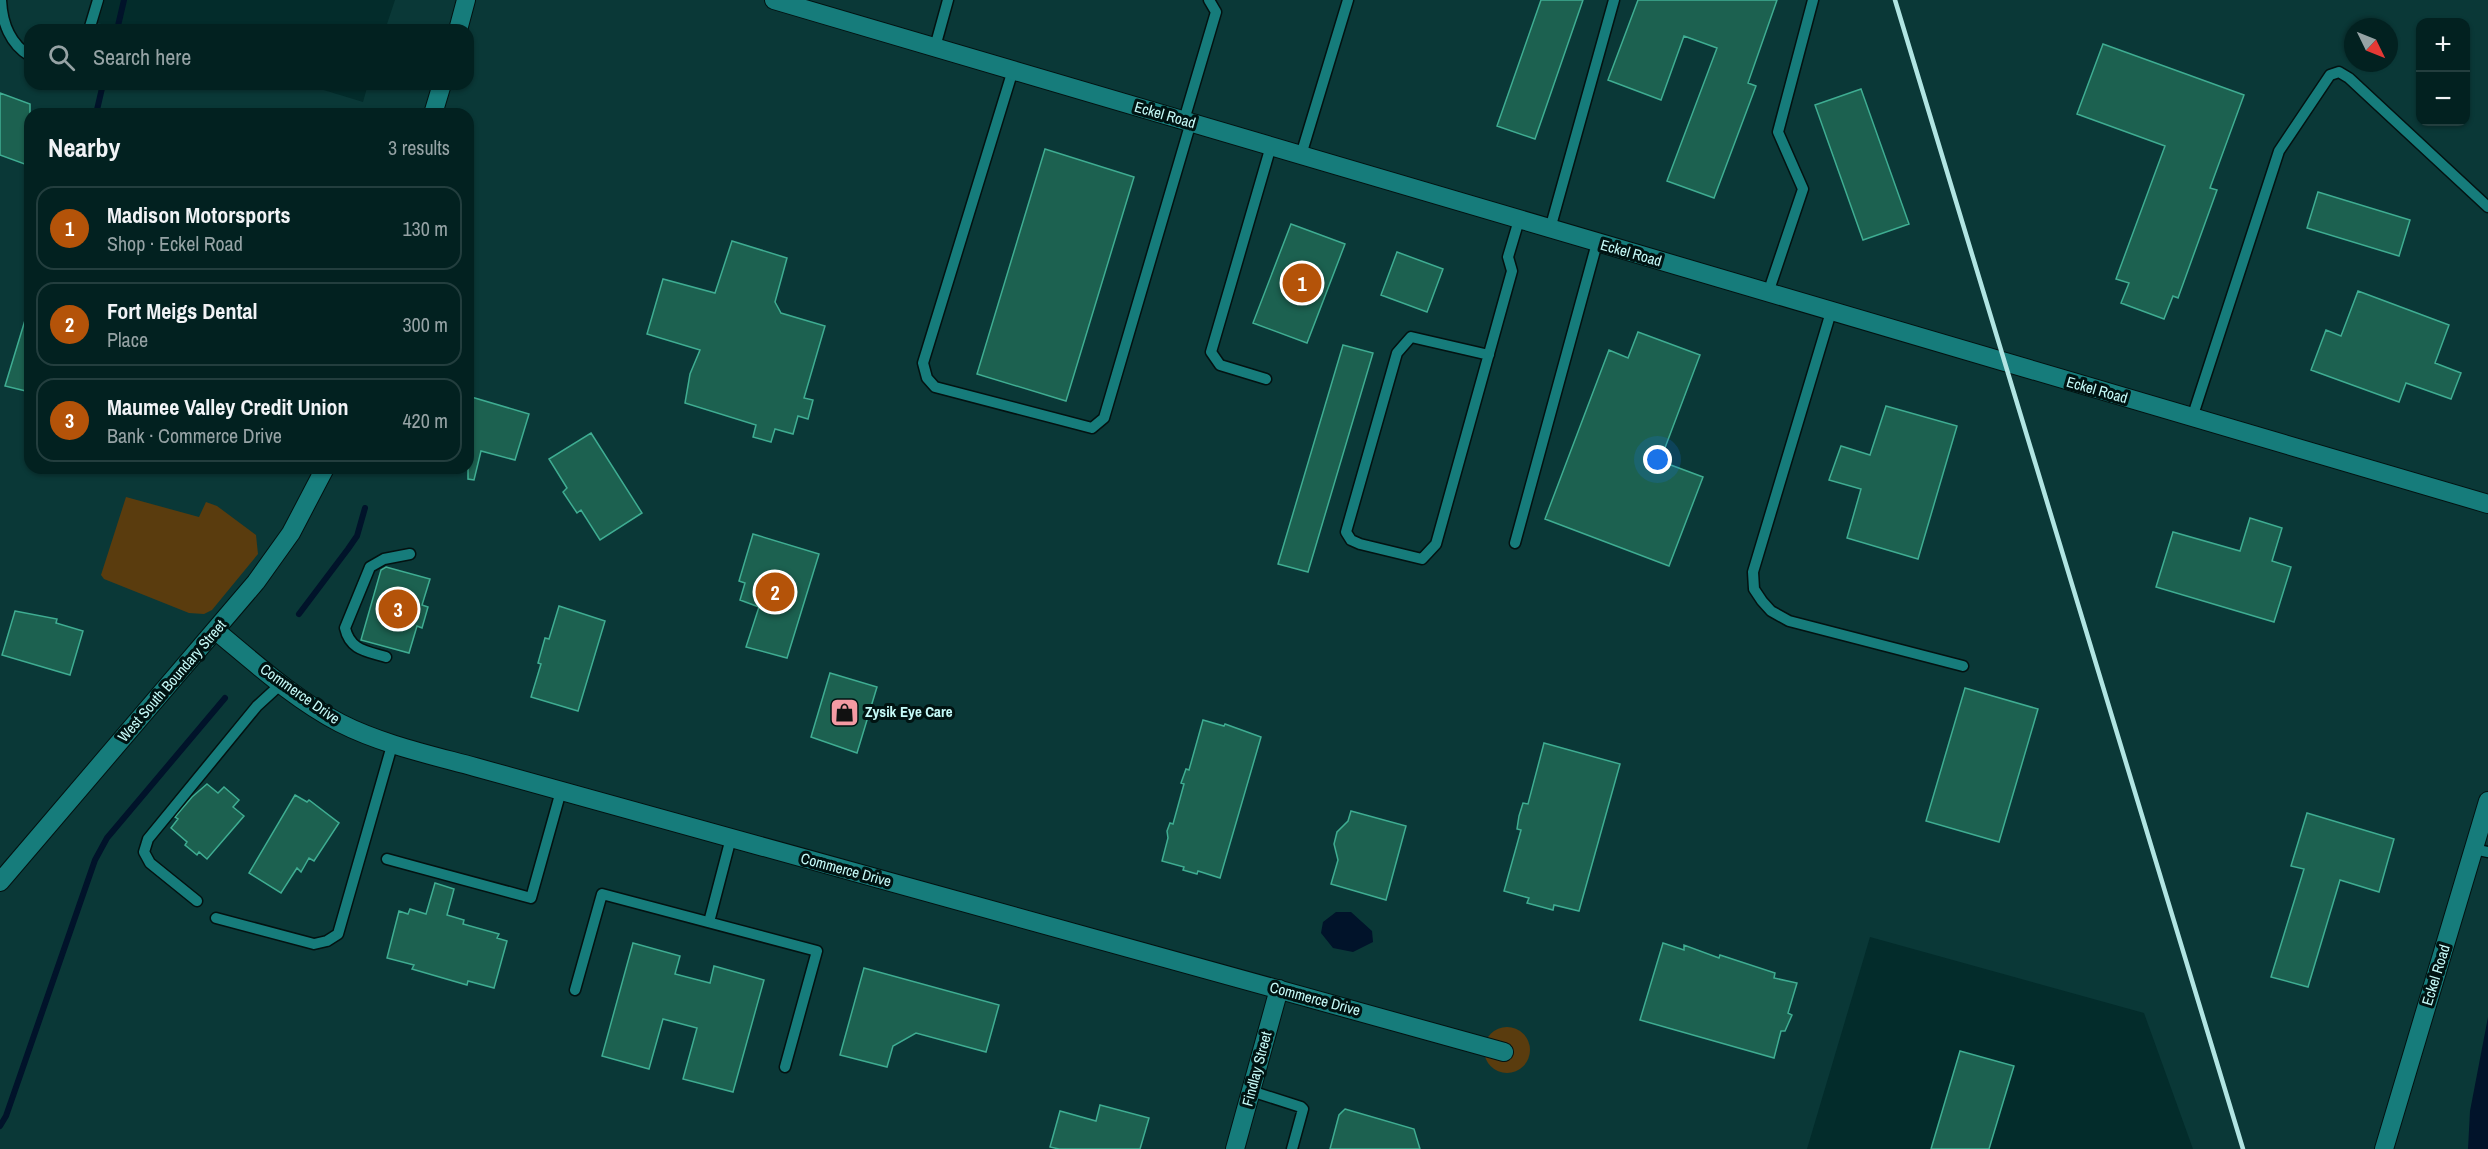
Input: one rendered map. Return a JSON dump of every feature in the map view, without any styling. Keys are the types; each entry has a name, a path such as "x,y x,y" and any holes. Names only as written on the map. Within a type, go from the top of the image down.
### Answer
{"street":[{"path":"460,24 466,0"},
{"name":"Eckel Road","path":"774,0 2488,504"},
{"path":"435,108 440,90"},
{"name":"West South Boundary Street","path":"0,882 215,630 291,533 323,474"},
{"name":"Commerce Drive","path":"215,630 281,684 341,723 393,742 561,791 1504,1052"},
{"name":"Eckel Road","path":"2385,1149 2481,850 2488,801"},
{"name":"Findlay Street","path":"1235,1149 1279,989"}],"lane":[{"path":"1,0 4,25 24,50"},
{"path":"91,24 98,0"},
{"path":"935,47 948,0"},
{"path":"1013,70 923,363 927,378 935,387 1092,428 1104,417 1187,121 1216,12 1209,0"},
{"path":"1301,155 1348,0"},
{"path":"1550,229 1614,0"},
{"path":"1768,293 1803,189 1778,132 1813,0"},
{"path":"2192,418 2279,151 2330,75 2339,72 2349,78 2488,207"},
{"path":"1266,379 1220,365 1211,352 1271,146"},
{"path":"1489,355 1411,337 1402,344 1397,353 1346,532 1351,540 1422,559 1436,544 1489,355 1512,271 1508,257 1518,219"},
{"path":"1515,543 1597,243"},
{"path":"1831,312 1775,491 1753,572 1754,589 1771,611 1789,621 1963,666"},
{"path":"386,657 355,648 350,643 345,628 370,567 384,560 411,554"},
{"path":"197,901 150,863 144,852 148,839 257,706 281,684"},
{"path":"216,918 315,944 327,941 338,934 393,742"},
{"path":"387,859 531,898 561,791"},
{"path":"708,922 731,838"},
{"path":"575,990 602,894 817,951 785,1067"},
{"path":"1251,1091 1303,1109 1292,1149"}],"shaded area":[{"path":"0,0 105,0 98,23 101,24 24,24 24,90 324,90 363,102 366,90 474,90 474,24 387,24 395,0 2488,0 2488,1149 2193,1149 2144,1013 1870,937 1807,1149 0,1149"},
{"path":"126,497 199,517 206,502 217,506 256,535 258,554 212,610 204,614 189,613 104,579 101,575"},
{"path":"1336,912 1351,912 1372,931 1373,942 1353,952 1333,948 1321,933 1323,922"},
{"path":"2488,1017 2488,1149 2468,1149 2470,1111"},
{"path":"1507,1027 1523,1034 1530,1050 1523,1066 1507,1073 1491,1066 1484,1050 1491,1034"}],"building":[{"path":"1541,0 1583,0 1535,139 1497,126"},
{"path":"1638,0 1777,0 1748,83 1756,86 1714,198 1667,181 1717,48 1684,36 1661,100 1608,80"},
{"path":"2103,44 2244,95 2210,188 2217,190 2178,298 2173,296 2164,319 2121,303 2129,283 2116,279 2165,146 2077,114"},
{"path":"1861,89 1909,224 1863,240 1815,105"},
{"path":"0,93 30,104 30,108 24,108 24,164 0,155"},
{"path":"1045,149 1134,177 1066,401 977,374"},
{"path":"2318,192 2410,220 2399,256 2307,228"},
{"path":"1291,224 1345,244 1307,343 1253,323"},
{"path":"732,241 787,258 775,302 781,313 825,326 804,398 813,400 808,419 798,416 793,434 775,429 771,442 753,437 756,425 685,403 690,374 700,350 647,334 663,279 715,293"},
{"path":"1397,252 1443,269 1427,312 1381,295"},
{"path":"2358,291 2449,325 2435,363 2461,373 2451,399 2406,383 2399,402 2311,370 2326,330 2341,336"},
{"path":"24,324 24,391 5,386"},
{"path":"1638,332 1700,355 1660,461 1703,477 1669,566 1545,519 1609,350 1628,358"},
{"path":"1343,345 1373,353 1308,572 1278,564"},
{"path":"474,398 529,414 515,460 481,451 474,480 468,479 468,474 474,474"},
{"path":"1886,406 1957,426 1918,559 1847,538 1861,489 1829,480 1841,446 1870,455"},
{"path":"591,433 642,513 600,540 581,510 577,513 563,492 567,488 549,459"},
{"path":"2250,518 2282,528 2272,561 2291,567 2274,622 2156,587 2173,532 2240,551"},
{"path":"753,534 819,554 787,658 746,647 759,607 740,600 745,583 739,581"},
{"path":"386,567 430,579 422,605 428,607 422,628 417,626 409,653 361,640 381,570"},
{"path":"559,606 605,621 578,711 531,697 541,664 538,663 545,638 549,639"},
{"path":"15,611 57,619 56,623 83,631 70,675 2,655"},
{"name":"Zysik Eye Care","path":"830,673 877,687 857,753 811,737"},
{"path":"1965,688 2038,709 1999,842 1926,821"},
{"path":"1203,720 1224,726 1225,724 1261,737 1220,878 1198,871 1197,874 1183,870 1184,867 1162,861 1168,838 1167,831 1170,823 1173,824 1184,784 1181,783 1186,769 1189,770"},
{"path":"1544,743 1620,764 1579,911 1554,905 1553,910 1527,903 1529,898 1504,891 1521,830 1517,829 1519,816 1523,803 1528,804"},
{"path":"207,784 218,793 224,787 239,800 233,807 244,816 207,859 199,852 197,855 185,845 187,842 171,828 178,819 175,817"},
{"path":"295,795 307,802 309,800 339,823 314,861 309,858 301,872 297,868 281,893 249,873"},
{"path":"1351,811 1406,826 1386,900 1331,884 1338,860 1334,844 1337,832 1348,821"},
{"path":"2307,813 2394,839 2379,892 2340,880 2308,987 2271,977 2304,869 2291,866"},
{"path":"435,883 454,889 447,915 464,920 463,924 499,934 497,938 507,941 494,988 468,981 467,985 412,969 414,965 387,958 399,911 408,914 410,909 426,914"},
{"path":"633,943 680,956 675,974 710,983 714,966 764,980 733,1092 683,1079 697,1028 663,1019 649,1069 602,1056"},
{"path":"1663,943 1684,950 1684,945 1719,958 1720,955 1775,973 1774,978 1797,983 1788,1013 1792,1015 1785,1031 1781,1031 1774,1058 1640,1020"},
{"path":"864,968 999,1005 986,1052 916,1033 893,1046 887,1067 840,1055"},
{"path":"1960,1051 2014,1066 1989,1149 1931,1149"},
{"path":"1100,1105 1149,1118 1140,1149 1050,1147 1060,1111 1096,1121"},
{"path":"1345,1109 1414,1129 1420,1149 1330,1149 1339,1115"}],"waterway":[{"path":"118,24 124,0"},
{"path":"97,108 102,90"},
{"path":"299,614 357,536 365,508"},
{"path":"0,1126 6,1116 95,860 107,838 225,698"}],"railway":[{"path":"1895,0 2243,1149"}],"place":[{"name":"Madison Motorsports","path":"1302,283"},
{"name":"Fort Meigs Dental","path":"775,592"},
{"name":"Maumee Valley Credit Union","path":"398,609"},
{"name":"Zysik Eye Care","path":"844,712"}]}
